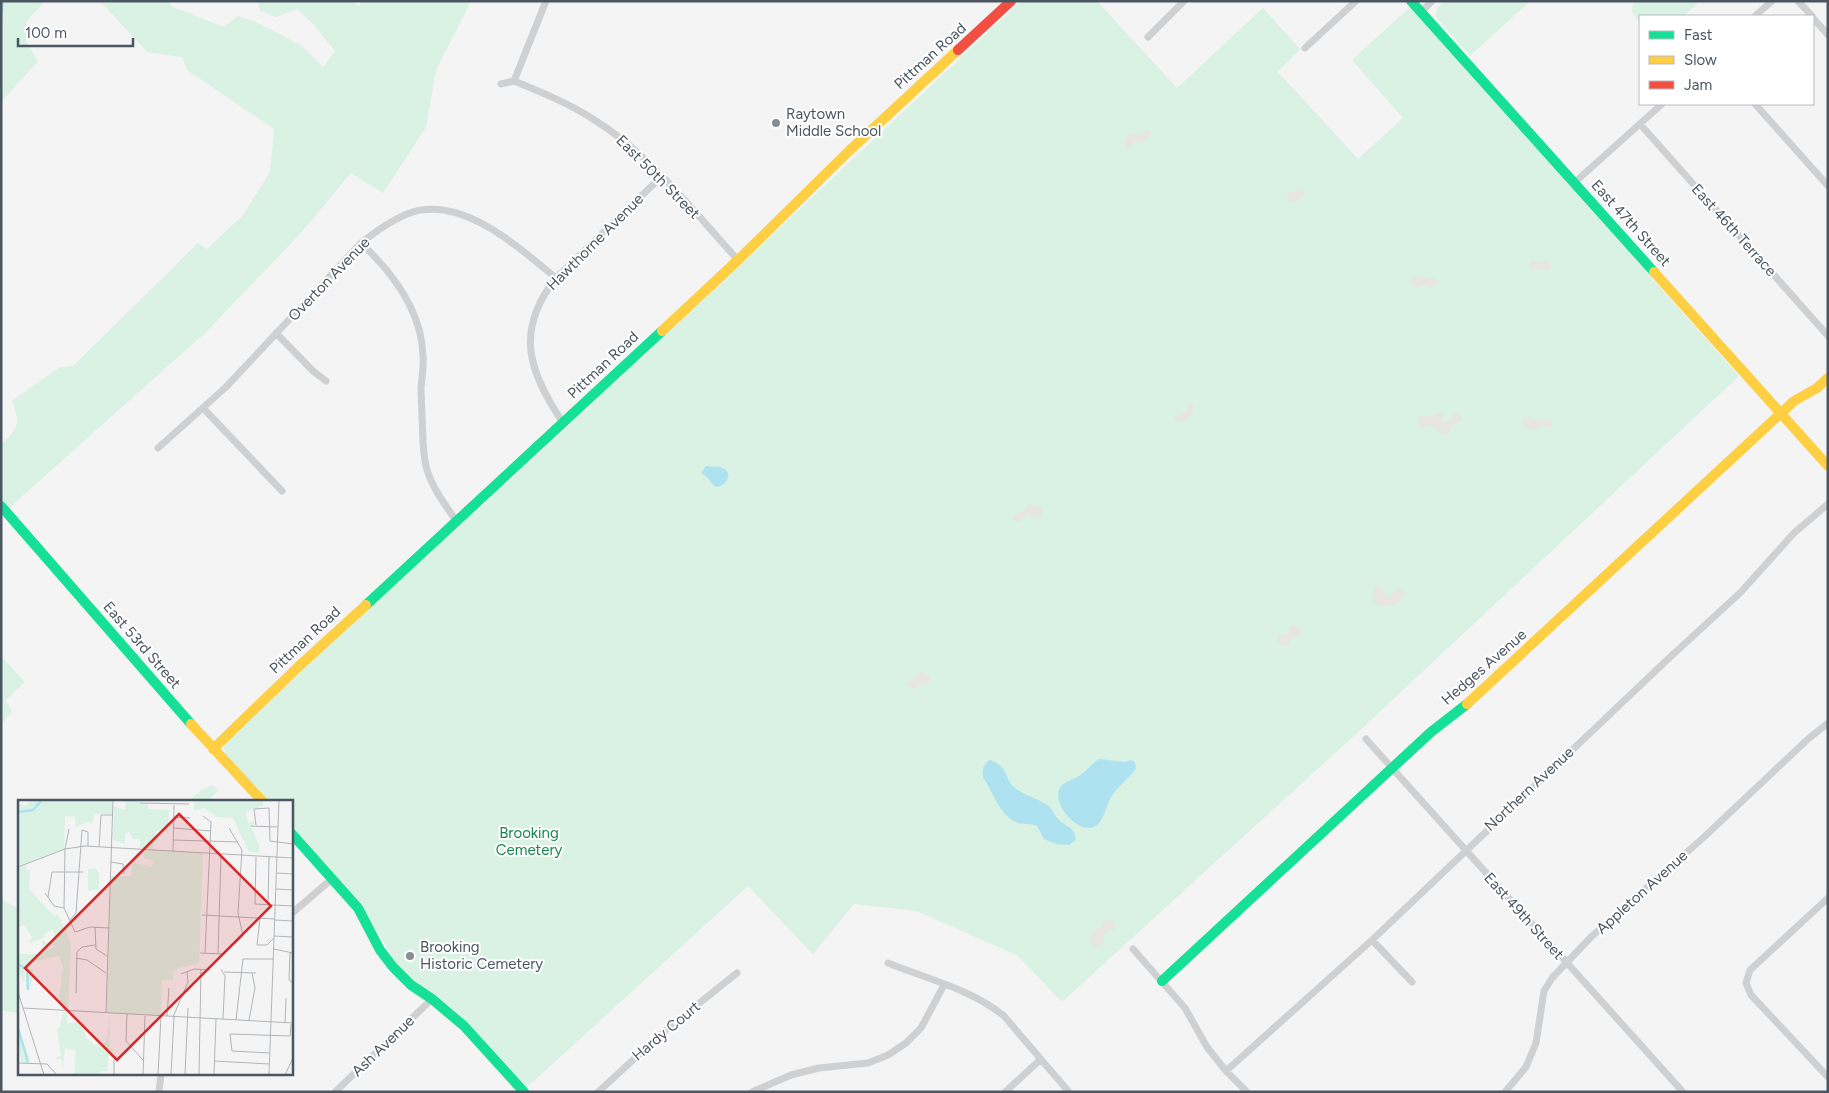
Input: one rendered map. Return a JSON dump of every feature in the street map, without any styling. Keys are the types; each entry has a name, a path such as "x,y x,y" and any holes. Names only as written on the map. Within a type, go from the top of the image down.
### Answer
{"street":[{"path":"502,84 514,81 546,1"},
{"name":"Pittman Road","path":"213,749 333,634 457,522 738,260 850,150 1011,1"},
{"path":"1148,37 1184,1"},
{"path":"1305,48 1356,1"},
{"name":"East 47th Street","path":"1411,1 1828,466"},
{"path":"1420,12 1432,1"},
{"path":"1757,15 1772,1"},
{"path":"1798,1 1810,15"},
{"path":"1814,19 1828,35"},
{"name":"East 50th Street","path":"514,81 558,99 594,119 628,144 738,260"},
{"path":"1574,183 1661,105"},
{"path":"1756,105 1828,186"},
{"name":"East 46th Terrace","path":"1640,124 1828,336"},
{"name":"Hawthorne Avenue","path":"563,424 540,384 533,364 530,343 531,323 535,311 545,292 556,278 661,177"},
{"name":"Overton Avenue","path":"158,448 226,387 361,243 383,227 407,214 427,210 447,210 466,216 516,246 556,278"},
{"path":"361,243 394,277 406,296 417,322 422,339 424,357 421,388 423,456 427,472 436,490 457,522"},
{"path":"276,334 313,371 326,381"},
{"name":"Hedges Avenue","path":"1162,981 1431,732 1477,696 1794,401 1817,388 1828,378"},
{"path":"203,408 282,491"},
{"name":"Northern Avenue","path":"1226,1071 1372,940 1667,660 1742,592 1794,533 1828,504"},
{"name":"East 53rd Street","path":"1,506 213,749 261,800"},
{"name":"Appleton Avenue","path":"1505,1092 1526,1067 1536,1043 1544,991 1552,978 1591,937 1703,838 1808,739 1828,723"},
{"name":"East 49th Street","path":"1366,740 1683,1092"},
{"path":"292,834 358,908 380,950 393,967 411,985 464,1026 524,1092"},
{"path":"292,913 333,878"},
{"path":"1826,1072 1751,995 1746,983 1750,970 1828,898"},
{"path":"1372,940 1412,982"},
{"path":"1133,949 1184,1008 1207,1047 1226,1071 1247,1092"},
{"path":"888,964 976,998 998,1011 1069,1092"},
{"name":"Hardy Court","path":"598,1092 668,1028 737,973"},
{"path":"752,1092 791,1075 819,1068 868,1063 888,1055 906,1043 921,1028 944,985"},
{"name":"Ash Avenue","path":"335,1092 432,1000"},
{"path":"1005,1092 1041,1059"},
{"path":"159,1092 160,1076"}],"green space":[{"path":"1,1 45,1 26,22 26,41 38,61 1,102"},
{"path":"100,1 167,1 173,7 224,27 238,16 258,23 302,46 323,67 335,51 313,24 297,9 276,17 260,11 258,1 351,1 359,6 362,1 471,1 436,70 426,127 383,193 351,173 301,233 205,333 9,508 1,498 1,445 14,430 17,421 12,401 60,367 73,366 198,243 207,249 243,215 270,172 274,129 187,70 182,57 147,52"},
{"name":"Brooking Cemetery","path":"1021,1 1097,1 1177,88 1263,8 1300,49 1278,72 1358,159 1403,118 1352,60 1410,7 1739,376 1356,734 1062,1002 1017,955 916,911 854,904 813,954 748,886 526,1088 458,1013 411,979 399,967 359,902 292,828 292,800 266,800 225,754 224,749 225,743 309,663 544,449"},
{"path":"1444,1 1530,1 1470,56 1436,17 1437,8"},
{"path":"1633,1 1700,1 1685,15 1639,15 1639,22 1632,12"},
{"path":"1,656 25,682 6,700 12,712 1,724"},
{"path":"212,785 219,790 209,800 190,800 200,791"},
{"path":"1,899 18,908 18,1013 1,1011"}],"sand":[{"path":"1147,130 1152,133 1149,138 1142,142 1134,142 1130,148 1126,148 1124,142 1127,136 1130,134 1137,135"},
{"path":"1300,189 1304,191 1304,195 1294,203 1286,199 1288,192"},
{"path":"1532,260 1537,262 1547,260 1551,266 1547,271 1540,268 1533,270 1528,265"},
{"path":"1419,275 1426,278 1434,278 1437,282 1432,289 1425,285 1418,288 1413,287 1411,282 1414,277"},
{"path":"1189,403 1194,405 1193,414 1183,422 1177,422 1174,419 1175,416 1186,412"},
{"path":"1439,412 1444,415 1442,419 1445,423 1455,413 1459,414 1462,419 1460,422 1452,425 1450,433 1444,435 1431,426 1423,428 1419,426 1417,420 1421,416 1432,416"},
{"path":"1525,417 1531,417 1537,421 1548,419 1552,422 1552,426 1550,428 1542,426 1534,429 1526,428 1521,424"},
{"path":"1029,504 1040,507 1043,510 1042,516 1037,519 1028,515 1016,522 1013,519 1015,514 1025,510"},
{"path":"1376,586 1382,587 1387,595 1390,595 1399,588 1406,594 1397,605 1379,606 1373,602 1372,593"},
{"path":"1292,625 1298,627 1301,632 1298,636 1292,638 1287,645 1281,645 1277,640 1279,635 1288,633"},
{"path":"920,672 929,676 930,681 921,684 915,689 909,688 907,682 915,679"},
{"path":"1106,919 1114,921 1116,926 1114,930 1104,933 1101,946 1094,947 1090,942 1090,935 1099,929"}],"water":[{"path":"706,466 721,467 728,473 728,479 718,487 714,486 701,473"},
{"path":"1099,759 1125,762 1131,760 1135,763 1136,769 1111,797 1097,825 1088,828 1074,822 1068,816 1059,802 1058,795 1060,788 1064,784 1082,774"},
{"path":"990,760 1004,769 1015,788 1049,807 1059,820 1073,830 1076,840 1069,845 1056,844 1044,839 1037,826 1018,823 1006,815 983,777 984,767"}],"waterway":[{"path":"1,19 3,1"}],"traffic: fast":[{"path":"1411,1 1654,272"},
{"path":"366,605 662,331"},
{"path":"1,506 191,724"},
{"path":"1162,981 1431,732 1467,704"},
{"path":"292,834 358,908 380,950 393,967 411,985 432,999 464,1026 524,1092"}],"traffic: slow":[{"path":"662,331 738,260 850,150 958,50"},
{"path":"1654,272 1828,466"},
{"path":"1467,704 1794,401 1817,388 1828,378"},
{"path":"213,749 366,605"},
{"path":"191,724 261,800"}],"traffic: jam":[{"path":"958,50 1011,1"}],"place":[{"name":"Raytown Middle School","path":"776,123"},
{"name":"Brooking Historic Cemetery","path":"410,956"}]}
